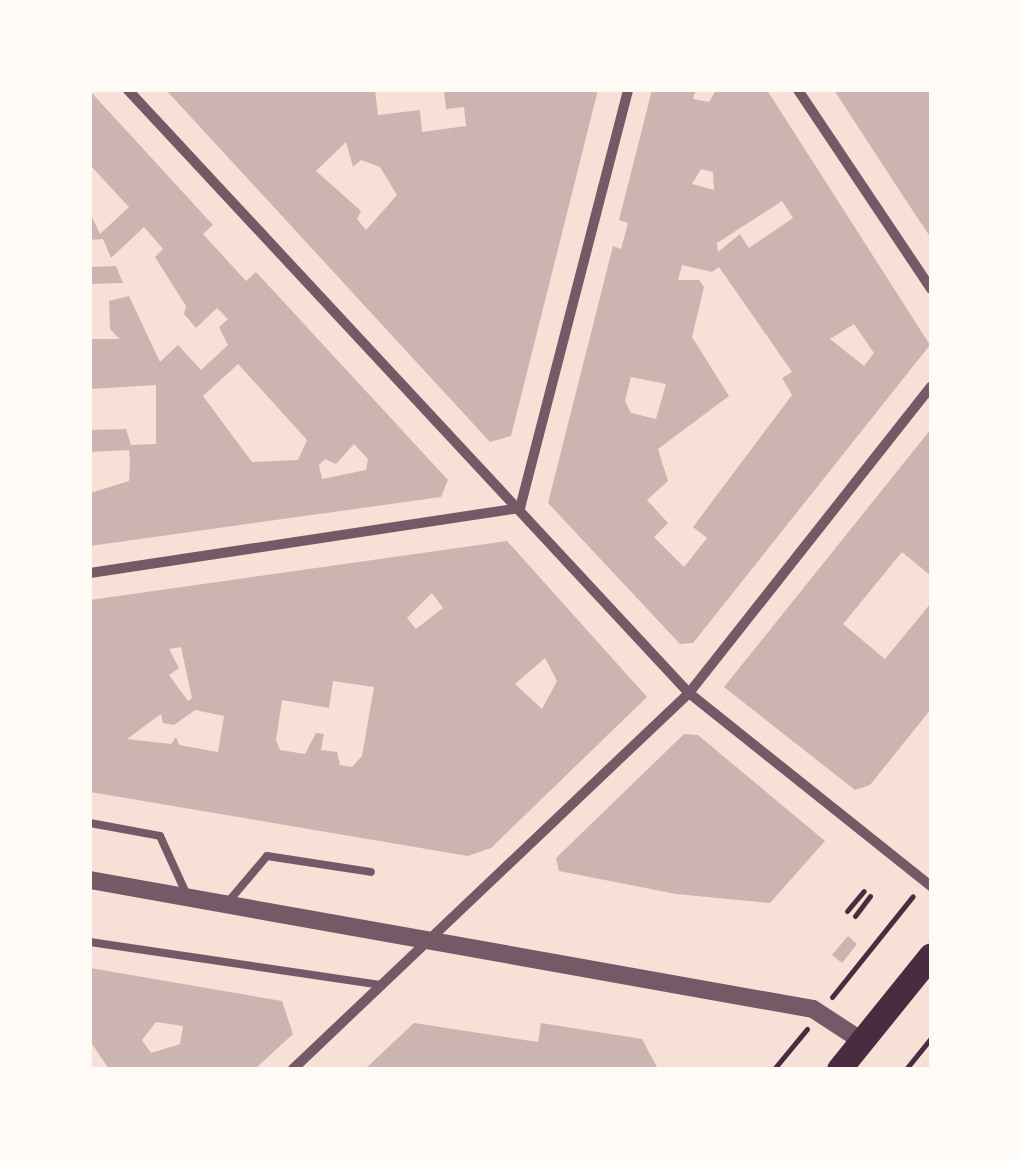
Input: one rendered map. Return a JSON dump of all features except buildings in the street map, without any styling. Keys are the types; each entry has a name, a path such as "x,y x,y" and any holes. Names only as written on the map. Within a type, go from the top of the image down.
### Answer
{"main road":[{"path":"839,1069 931,955"}],"street":[{"path":"128,90 689,693 928,884"},
{"path":"520,508 628,90"},
{"path":"798,90 931,288"},
{"path":"294,1069 689,693 931,387"},
{"path":"90,573 520,508"},
{"path":"90,880 821,1011 862,1041"}],"lane":[{"path":"90,823 160,836 188,898"},
{"path":"227,904 267,856 371,872"},
{"path":"90,942 382,985"}],"path":[{"path":"774,1069 928,884"},
{"path":"848,911 864,891"},
{"path":"855,916 870,896"},
{"path":"906,1069 931,1038"}]}
